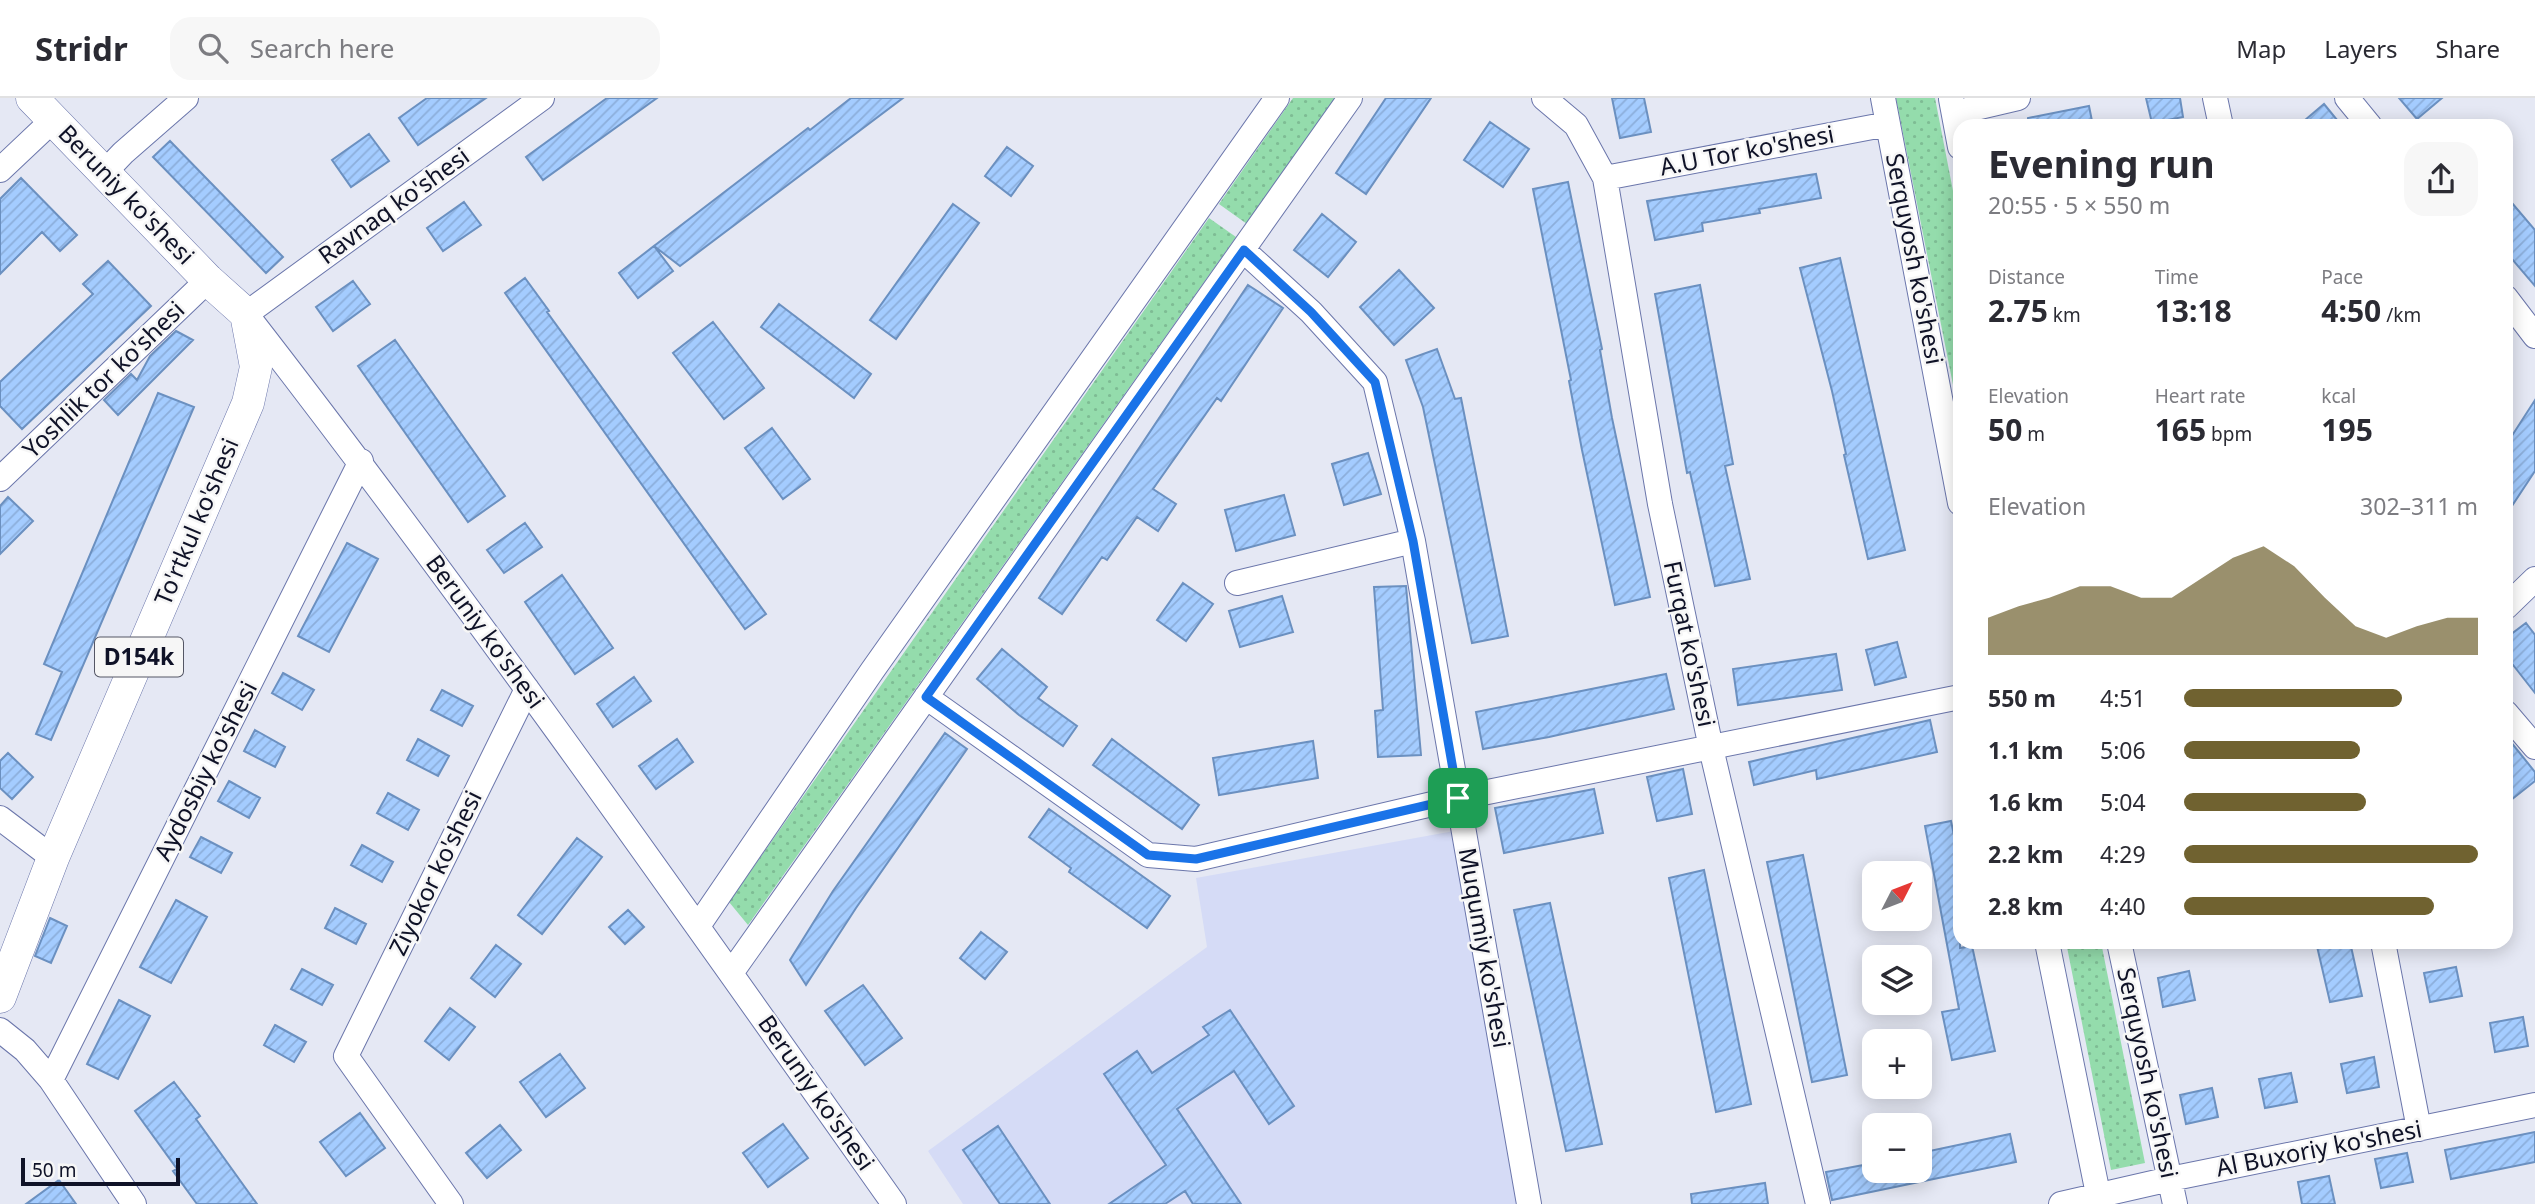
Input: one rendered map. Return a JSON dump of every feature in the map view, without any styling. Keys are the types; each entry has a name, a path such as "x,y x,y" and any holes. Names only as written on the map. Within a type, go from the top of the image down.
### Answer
{"main road":[{"name":"Beruniy ko'shesi","path":"32,98 208,280 246,314"},
{"name":"To'rtkul ko'shesi","path":"0,997 53,858 248,403 256,367 246,314"}],"street":[{"path":"104,173 186,98"},
{"name":"Ravnaq ko'shesi","path":"246,314 542,98"},
{"path":"698,926 872,671 1277,98"},
{"path":"731,973 1350,98"},
{"name":"Furqat ko'shesi","path":"1544,98 1576,125 1605,178 1660,504 1711,748 1818,1204"},
{"name":"Serquyosh ko'shesi","path":"1883,98 1953,466"},
{"path":"1952,106 2018,98"},
{"path":"2215,98 2220,119"},
{"path":"2347,98 2364,119"},
{"path":"0,170 53,120"},
{"name":"A.U Tor ko'shesi","path":"1605,178 1888,124"},
{"name":"Muqumiy ko'shesi","path":"1244,250 1311,312 1375,382 1413,541 1530,1204"},
{"name":"Yoshlik tor ko'shesi","path":"0,479 208,280"},
{"path":"2513,307 2535,336"},
{"name":"Beruniy ko'shesi","path":"246,314 361,461 698,926 894,1204"},
{"name":"Aydosbiy ko'shesi","path":"51,1080 361,461"},
{"path":"1237,583 1413,541"},
{"path":"2513,600 2535,579"},
{"name":"Ziyokor ko'shesi","path":"451,1204 346,1056 527,689"},
{"path":"926,697 1148,855 1196,859 1458,798 1953,699"},
{"path":"2513,721 2535,747"},
{"path":"0,818 53,858"},
{"path":"2048,949 2099,1200"},
{"name":"Serquyosh ko'shesi","path":"2121,949 2175,1204"},
{"path":"2384,949 2418,1129"},
{"path":"0,1030 25,1050 51,1080 134,1204"},
{"name":"Al Buxoriy ko'shesi","path":"2061,1204 2099,1200 2170,1179 2535,1105"}],"shaded area":[{"path":"1454,831 1528,1204 963,1204 928,1151 1207,947 1196,878"}],"green space":[{"path":"1293,98 1337,98 1247,224 1219,204"},
{"path":"1896,98 1935,98 1953,191 1953,385"},
{"path":"1209,218 1236,237 748,925 729,902"},
{"path":"2067,949 2102,949 2145,1163 2111,1170"}],"building":[{"path":"427,98 486,98 418,145 399,118"},
{"path":"607,98 657,98 543,180 526,157"},
{"path":"851,98 903,98 680,266 654,246 808,128 810,130"},
{"path":"1386,98 1431,98 1366,194 1336,173"},
{"path":"1612,98 1644,98 1651,132 1620,138"},
{"path":"2146,98 2180,98 2183,117 2151,119"},
{"path":"2399,98 2442,98 2417,119"},
{"path":"2324,104 2336,119 2306,119"},
{"path":"2089,106 2092,119 2028,119"},
{"path":"1490,122 1529,149 1503,187 1464,160"},
{"path":"369,134 389,161 351,187 332,160"},
{"path":"170,141 283,257 266,273 153,157"},
{"path":"1007,147 1033,166 1011,196 985,176"},
{"path":"1816,174 1821,198 1759,209 1760,213 1702,223 1703,231 1655,240 1647,201"},
{"path":"21,178 77,235 60,251 42,232 0,274 0,199"},
{"path":"1568,182 1602,349 1600,350 1612,418 1650,597 1615,605 1582,450 1569,381 1571,380 1533,189"},
{"path":"464,202 481,225 443,251 427,228"},
{"path":"953,204 979,223 896,339 870,320"},
{"path":"2513,204 2535,230 2535,286 2513,260"},
{"path":"1322,214 1356,242 1328,277 1294,250"},
{"path":"654,246 673,271 638,298 619,273"},
{"path":"1840,258 1905,550 1868,559 1832,391 1800,268"},
{"path":"108,261 151,306 22,429 0,406 0,382 93,294 83,284"},
{"path":"1399,270 1434,308 1394,345 1360,307"},
{"path":"525,278 766,614 745,629 505,293"},
{"path":"353,281 370,304 333,331 316,307"},
{"path":"1248,285 1283,308 1221,401 1217,398 1153,489 1176,504 1158,531 1137,517 1107,560 1102,557 1062,614 1039,598"},
{"path":"1700,285 1733,464 1725,466 1750,579 1715,586 1690,472 1687,473 1655,294"},
{"path":"779,304 871,374 854,398 761,327"},
{"path":"713,322 764,388 724,419 673,353"},
{"path":"176,331 193,340 118,415 104,400 131,374 137,380 150,356"},
{"path":"395,340 505,496 468,522 358,366"},
{"path":"1437,349 1455,399 1461,398 1508,636 1472,643 1423,407 1406,360"},
{"path":"158,393 194,407 51,740 36,734 62,672 44,664"},
{"path":"2535,400 2535,471 2513,504 2513,434"},
{"path":"772,428 810,479 783,499 745,448"},
{"path":"1368,453 1381,494 1344,505 1332,464"},
{"path":"1284,495 1295,535 1236,551 1225,510"},
{"path":"8,497 33,521 0,554 0,506"},
{"path":"525,523 542,547 504,573 487,550"},
{"path":"347,543 378,559 329,652 298,636"},
{"path":"562,575 613,648 575,674 525,602"},
{"path":"1183,583 1213,604 1186,641 1157,620"},
{"path":"1406,586 1421,755 1378,757 1375,711 1383,710 1374,587"},
{"path":"1282,596 1293,632 1240,647 1229,611"},
{"path":"2526,623 2535,635 2535,693 2513,665 2513,633"},
{"path":"1897,642 1906,677 1875,685 1866,650"},
{"path":"1002,649 1047,687 1038,698 1077,726 1063,746 1019,715 977,679"},
{"path":"1836,654 1842,690 1738,705 1733,669"},
{"path":"283,673 314,690 302,710 272,693"},
{"path":"1666,674 1674,709 1483,749 1476,712"},
{"path":"634,677 651,701 613,727 597,704"},
{"path":"442,690 473,706 462,726 431,710"},
{"path":"1930,720 1937,752 1817,779 1816,770 1754,785 1749,762"},
{"path":"255,730 285,747 275,767 244,751"},
{"path":"945,733 967,749 806,985 790,960 833,891"},
{"path":"418,739 449,756 438,776 407,760"},
{"path":"677,739 693,762 656,789 639,766"},
{"path":"1112,739 1199,805 1182,829 1093,765"},
{"path":"1313,741 1318,778 1219,795 1213,758"},
{"path":"2513,745 2535,772 2535,781 2513,798"},
{"path":"8,753 33,777 12,799 0,788 0,761"},
{"path":"1683,769 1692,814 1657,821 1647,777"},
{"path":"229,781 260,798 249,818 218,801"},
{"path":"1594,789 1603,833 1504,853 1495,808"},
{"path":"388,793 419,810 408,830 377,813"},
{"path":"1049,809 1170,896 1147,928 1069,872 1071,868 1029,837"},
{"path":"1951,821 1953,949 1973,949 1995,1051 1952,1060 1942,1012 1959,1009 1925,826"},
{"path":"201,837 232,853 221,873 190,857"},
{"path":"577,838 602,857 542,934 518,915"},
{"path":"362,845 393,862 382,882 351,865"},
{"path":"1803,855 1847,1075 1812,1082 1767,862"},
{"path":"1704,870 1751,1104 1716,1112 1669,878"},
{"path":"176,900 207,917 171,983 140,967"},
{"path":"1550,903 1602,1144 1566,1151 1514,910"},
{"path":"335,908 366,924 356,944 325,928"},
{"path":"628,910 644,927 625,944 609,927"},
{"path":"50,918 67,926 51,963 35,956"},
{"path":"981,932 1007,952 985,979 960,958"},
{"path":"496,945 521,964 495,997 471,978"},
{"path":"2318,949 2352,949 2362,996 2330,1002"},
{"path":"2456,967 2462,996 2430,1002 2424,973"},
{"path":"302,969 333,985 322,1005 291,989"},
{"path":"2189,971 2195,1000 2163,1007 2158,978"},
{"path":"863,985 902,1038 865,1065 825,1011"},
{"path":"119,1000 150,1016 118,1079 87,1064"},
{"path":"450,1008 475,1027 449,1060 425,1041"},
{"path":"1230,1010 1294,1106 1269,1124 1234,1071 1177,1109 1241,1204 1193,1204 1185,1191 1165,1204 1109,1204 1166,1165 1104,1074 1137,1051 1152,1073 1209,1035 1203,1027"},
{"path":"2523,1017 2528,1046 2495,1052 2490,1023"},
{"path":"275,1025 306,1042 294,1062 264,1045"},
{"path":"560,1054 585,1088 546,1117 520,1082"},
{"path":"2374,1057 2379,1087 2347,1093 2341,1064"},
{"path":"2291,1073 2297,1102 2265,1108 2259,1079"},
{"path":"174,1082 200,1116 196,1119 257,1204 197,1204 173,1171 177,1169 135,1111"},
{"path":"2212,1088 2218,1117 2186,1124 2180,1095"},
{"path":"360,1113 385,1148 346,1176 320,1142"},
{"path":"783,1124 808,1158 768,1187 743,1153"},
{"path":"500,1125 521,1150 487,1178 466,1153"},
{"path":"998,1126 1050,1204 1000,1204 963,1150"},
{"path":"2535,1132 2535,1162 2451,1179 2445,1150"},
{"path":"2010,1134 2016,1162 1932,1179 1932,1150"},
{"path":"2407,1153 2413,1182 2381,1188 2375,1159"},
{"path":"1862,1165 1862,1183 1914,1183 1832,1200 1826,1172"},
{"path":"2329,1176 2335,1204 2302,1204 2298,1182"},
{"path":"59,1180 76,1204 26,1204"},
{"path":"1765,1183 1768,1204 1692,1204 1691,1194"}],"route":[{"path":"1244,250 1311,312 1375,382 1413,541 1458,798 1196,859 1148,855 926,697 1244,250"}]}
